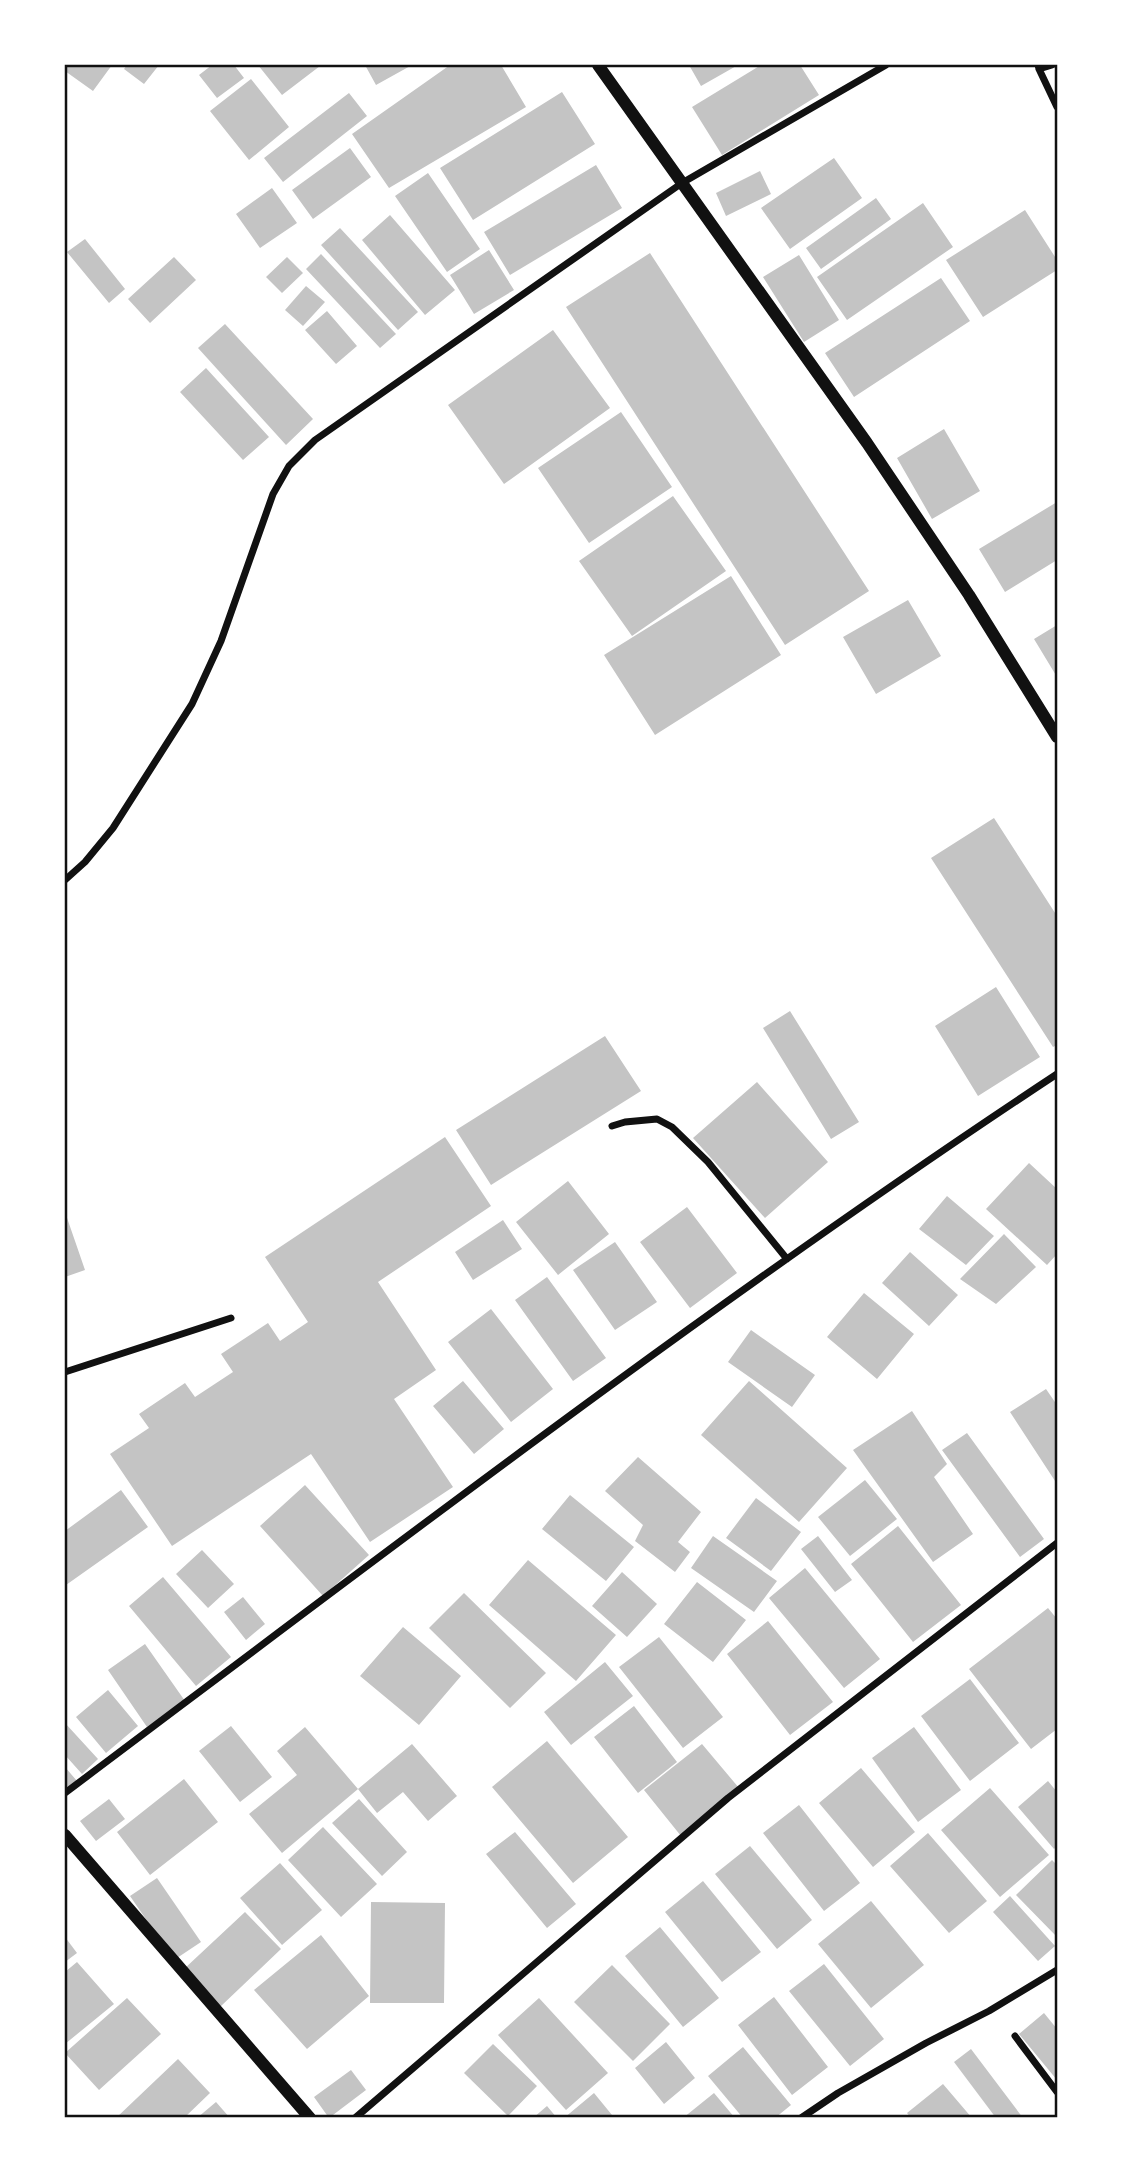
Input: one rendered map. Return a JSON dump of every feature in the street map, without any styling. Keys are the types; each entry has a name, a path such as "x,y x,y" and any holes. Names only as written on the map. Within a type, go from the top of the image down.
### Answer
{"street":[{"path":"598,65 867,443 970,595 1057,737"},
{"path":"65,880 85,862 113,828 192,704 221,641 273,494 289,466 315,439 682,183 886,65"},
{"path":"1052,65 1038,67 1057,107"},
{"path":"65,1793 504,1464 787,1259 1057,1074"},
{"path":"612,1126 657,1119 672,1127 708,1162 787,1259"},
{"path":"65,1372 231,1318"},
{"path":"355,2118 719,1806 1057,1543"},
{"path":"65,1835 310,2118"},
{"path":"801,2118 849,2087 989,2011 1057,1970"},
{"path":"1015,2036 1057,2092"}],"building":[{"path":"68,65 112,65 93,91 65,71"},
{"path":"127,65 159,65 144,84 124,69"},
{"path":"212,65 234,65 244,78 217,98 199,75"},
{"path":"258,65 319,65 320,66 282,95"},
{"path":"365,65 412,65 376,85"},
{"path":"450,65 501,65 526,107 389,188 352,134"},
{"path":"689,65 738,65 701,86"},
{"path":"761,65 800,65 819,95 722,155 692,107"},
{"path":"251,79 289,127 249,160 210,111"},
{"path":"562,92 595,144 473,220 440,168"},
{"path":"349,93 367,116 283,182 264,158"},
{"path":"350,148 371,177 313,219 292,190"},
{"path":"834,158 862,198 790,249 761,208"},
{"path":"596,165 622,208 510,275 484,232"},
{"path":"760,171 771,194 726,216 716,193"},
{"path":"428,173 480,249 447,272 395,196"},
{"path":"272,188 297,223 260,248 236,214"},
{"path":"876,198 891,219 821,269 806,248"},
{"path":"923,203 953,247 847,320 817,277"},
{"path":"1025,210 1057,260 1057,270 983,317 946,260"},
{"path":"390,215 455,290 425,315 362,240"},
{"path":"340,228 418,312 398,330 321,245"},
{"path":"85,239 125,289 109,303 67,252"},
{"path":"489,250 514,290 474,314 450,275"},
{"path":"650,253 869,591 785,645 566,307"},
{"path":"321,254 396,334 380,348 306,269"},
{"path":"799,255 839,320 804,342 763,277"},
{"path":"174,257 196,280 150,323 128,299"},
{"path":"287,257 303,273 282,293 266,277"},
{"path":"941,278 970,321 854,397 825,353"},
{"path":"306,286 325,302 303,326 285,310"},
{"path":"327,311 357,346 336,364 305,330"},
{"path":"225,324 313,419 286,445 198,348"},
{"path":"553,330 610,408 504,484 448,405"},
{"path":"206,368 269,437 243,460 180,392"},
{"path":"621,412 672,487 589,543 538,468"},
{"path":"944,429 980,491 932,519 897,458"},
{"path":"673,496 726,571 632,636 579,561"},
{"path":"1057,502 1057,560 1005,592 979,549"},
{"path":"731,576 781,655 655,735 604,655"},
{"path":"908,600 941,656 876,694 843,637"},
{"path":"1057,625 1057,677 1034,639"},
{"path":"994,818 1057,916 1057,1045 1053,1047 931,858"},
{"path":"996,987 1040,1057 978,1096 935,1026"},
{"path":"790,1011 859,1122 831,1139 763,1028"},
{"path":"605,1036 641,1091 491,1185 456,1130"},
{"path":"757,1082 828,1162 765,1218 693,1138"},
{"path":"445,1137 491,1206 378,1282 436,1370 394,1399 453,1487 370,1542 311,1454 172,1546 110,1454 149,1428 139,1414 185,1383 195,1397 233,1372 221,1354 268,1323 280,1341 308,1322 265,1257"},
{"path":"1029,1163 1057,1189 1057,1254 1047,1265 986,1209"},
{"path":"568,1181 609,1234 558,1275 516,1222"},
{"path":"947,1196 994,1236 966,1265 919,1229"},
{"path":"687,1207 737,1273 690,1308 640,1242"},
{"path":"65,1212 85,1270 65,1277"},
{"path":"503,1220 522,1249 473,1280 455,1252"},
{"path":"1004,1234 1036,1267 996,1304 960,1279"},
{"path":"615,1242 657,1302 615,1330 573,1270"},
{"path":"910,1252 958,1295 929,1326 882,1283"},
{"path":"547,1277 606,1358 573,1381 515,1300"},
{"path":"864,1293 914,1334 877,1379 827,1337"},
{"path":"491,1309 553,1389 511,1422 448,1342"},
{"path":"751,1330 815,1375 792,1407 728,1362"},
{"path":"463,1381 504,1429 474,1454 433,1406"},
{"path":"749,1381 847,1468 799,1522 701,1435"},
{"path":"1046,1389 1057,1405 1057,1484 1010,1412"},
{"path":"912,1411 947,1464 934,1477 973,1534 933,1562 853,1450"},
{"path":"967,1433 1044,1539 1020,1557 942,1450"},
{"path":"638,1457 701,1512 678,1542 690,1552 675,1572 635,1541 643,1525 605,1491"},
{"path":"865,1480 897,1519 850,1556 818,1517"},
{"path":"305,1485 369,1555 323,1596 260,1526"},
{"path":"121,1490 148,1527 66,1585 65,1531"},
{"path":"570,1495 634,1547 606,1581 542,1529"},
{"path":"756,1498 801,1532 771,1571 726,1538"},
{"path":"898,1526 961,1605 913,1642 851,1564"},
{"path":"713,1536 777,1581 754,1612 691,1568"},
{"path":"818,1536 852,1580 835,1592 801,1549"},
{"path":"202,1550 234,1584 208,1608 176,1574"},
{"path":"528,1560 616,1635 576,1681 489,1605"},
{"path":"805,1568 880,1659 844,1688 769,1598"},
{"path":"622,1572 657,1604 627,1637 592,1606"},
{"path":"163,1577 231,1657 196,1686 129,1606"},
{"path":"697,1582 746,1620 713,1662 664,1624"},
{"path":"464,1593 546,1673 510,1708 429,1628"},
{"path":"243,1597 265,1624 246,1640 224,1612"},
{"path":"1048,1608 1057,1619 1057,1729 1031,1749 969,1669"},
{"path":"768,1621 833,1702 790,1735 727,1654"},
{"path":"403,1627 461,1676 419,1725 360,1676"},
{"path":"659,1637 723,1717 683,1748 619,1667"},
{"path":"145,1644 185,1701 147,1727 108,1670"},
{"path":"605,1662 633,1696 571,1745 544,1712"},
{"path":"970,1679 1019,1743 970,1781 921,1716"},
{"path":"108,1690 138,1726 106,1753 76,1717"},
{"path":"634,1706 677,1762 638,1793 594,1737"},
{"path":"65,1723 98,1759 82,1774 65,1755"},
{"path":"231,1726 272,1777 240,1802 199,1751"},
{"path":"305,1727 358,1789 282,1853 249,1814 297,1775 277,1751"},
{"path":"914,1727 961,1790 918,1822 872,1758"},
{"path":"547,1741 628,1837 573,1883 492,1787"},
{"path":"412,1744 457,1796 428,1821 403,1792 377,1813 358,1789"},
{"path":"702,1744 739,1788 681,1836 644,1790"},
{"path":"65,1767 77,1781 65,1791"},
{"path":"861,1768 915,1832 873,1867 819,1803"},
{"path":"184,1779 218,1822 150,1875 117,1832"},
{"path":"1048,1781 1057,1792 1057,1846 1054,1849 1018,1807"},
{"path":"990,1788 1049,1855 1000,1897 941,1830"},
{"path":"109,1799 125,1819 96,1841 80,1821"},
{"path":"359,1799 407,1852 382,1876 332,1823"},
{"path":"799,1805 860,1883 824,1911 763,1833"},
{"path":"323,1827 377,1884 341,1917 288,1860"},
{"path":"515,1832 576,1904 547,1928 486,1854"},
{"path":"928,1833 987,1901 949,1933 890,1866"},
{"path":"750,1846 812,1920 777,1949 715,1874"},
{"path":"1052,1860 1057,1865 1057,1937 1016,1895"},
{"path":"280,1863 322,1910 282,1945 240,1898"},
{"path":"157,1878 201,1942 174,1960 130,1896"},
{"path":"703,1881 761,1952 722,1982 665,1912"},
{"path":"1010,1896 1055,1946 1038,1961 993,1912"},
{"path":"871,1901 924,1965 871,2008 818,1944"},
{"path":"371,1902 445,1903 444,2003 370,2003"},
{"path":"245,1912 281,1949 220,2007 184,1969"},
{"path":"660,1927 719,1998 683,2027 625,1956"},
{"path":"321,1935 369,1996 307,2049 254,1990"},
{"path":"65,1937 77,1953 65,1962"},
{"path":"77,1962 114,2004 65,2044 65,1972"},
{"path":"824,1964 884,2039 850,2066 789,1991"},
{"path":"612,1965 670,2024 633,2061 574,2002"},
{"path":"774,1997 828,2067 792,2095 738,2025"},
{"path":"127,1998 161,2034 99,2090 65,2053"},
{"path":"539,1998 608,2073 566,2110 498,2035"},
{"path":"1044,2013 1057,2029 1057,2080 1019,2034"},
{"path":"666,2042 695,2078 664,2104 635,2068"},
{"path":"493,2044 537,2086 508,2116 464,2073"},
{"path":"743,2047 791,2105 775,2118 743,2118 708,2076"},
{"path":"971,2049 1023,2118 996,2118 954,2062"},
{"path":"178,2059 210,2093 184,2118 116,2118"},
{"path":"351,2070 366,2090 329,2118 314,2097"},
{"path":"943,2084 972,2118 911,2118 907,2113"},
{"path":"594,2093 612,2115 608,2118 564,2118"},
{"path":"714,2093 735,2118 683,2118"},
{"path":"216,2102 230,2118 197,2118"},
{"path":"547,2106 557,2118 533,2118"}]}
